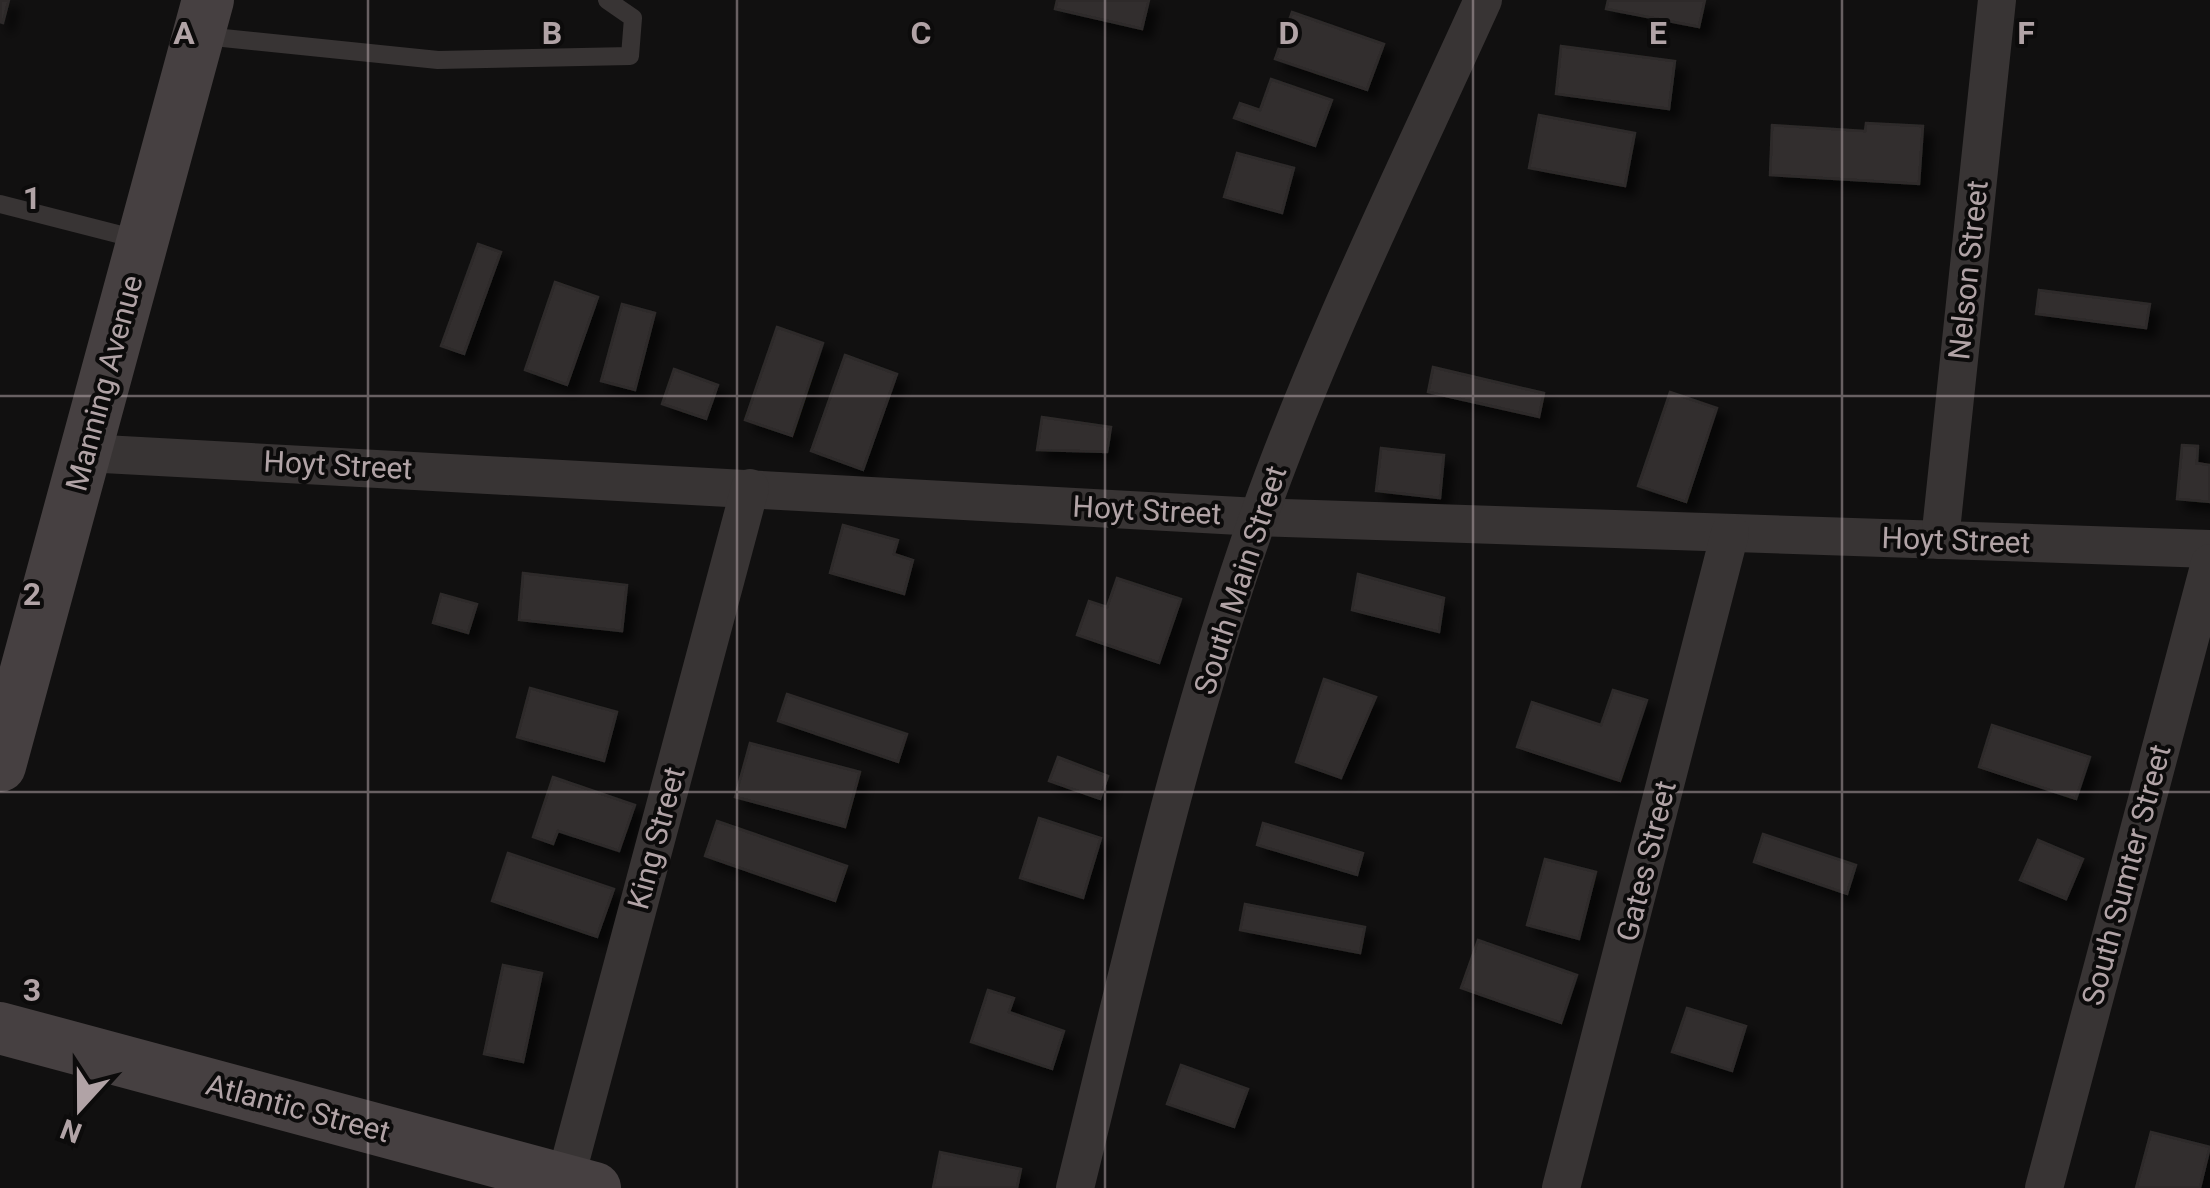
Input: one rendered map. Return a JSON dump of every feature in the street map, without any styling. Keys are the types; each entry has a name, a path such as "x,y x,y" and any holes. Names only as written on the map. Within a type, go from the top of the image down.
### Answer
{"main road":[{"name":"Manning Avenue","path":"0,766 203,18"},
{"name":"Atlantic Street","path":"0,1028 574,1185"}],"street":[{"name":"South Main Street","path":"1075,1188 1196,713 1258,517 1305,393 1483,0"},
{"name":"Nelson Street","path":"1940,540 1996,0"},
{"name":"Hoyt Street","path":"85,454 1258,517 2210,548"},
{"name":"King Street","path":"574,1185 750,488"},
{"name":"Gates Street","path":"1561,1188 1730,533"},
{"name":"South Sumter Street","path":"2044,1188 2210,563"}],"lane":[{"path":"203,18 438,60 630,56 633,18 608,0"},
{"path":"0,204 143,241"}],"building":[{"path":"0,0 9,0 3,23 0,22"},
{"path":"1057,0 1149,0 1142,29 1055,9"},
{"path":"1608,0 1705,0 1699,27 1606,9"},
{"path":"1292,12 1384,44 1367,90 1275,59"},
{"path":"1561,46 1675,61 1669,109 1556,94"},
{"path":"1271,79 1332,100 1315,146 1234,118 1240,103 1260,110"},
{"path":"1539,115 1635,133 1625,186 1529,168"},
{"path":"1866,123 1923,126 1919,184 1770,175 1772,125 1865,131"},
{"path":"1237,153 1294,168 1282,213 1224,197"},
{"path":"478,244 501,252 464,354 441,346"},
{"path":"555,282 598,297 567,385 525,370"},
{"path":"2039,290 2150,304 2146,328 2036,314"},
{"path":"622,304 655,313 635,390 601,381"},
{"path":"777,327 823,343 792,436 745,420"},
{"path":"845,355 897,374 863,470 811,451"},
{"path":"1433,367 1544,393 1539,417 1428,392"},
{"path":"674,369 718,385 706,419 662,404"},
{"path":"1670,392 1717,408 1686,502 1638,486"},
{"path":"1042,417 1111,427 1107,452 1037,450"},
{"path":"2182,445 2198,446 2197,463 2210,465 2210,502 2177,499"},
{"path":"1381,448 1444,455 1440,498 1376,491"},
{"path":"843,525 898,540 894,554 913,560 904,594 830,573"},
{"path":"523,573 627,585 622,631 519,620"},
{"path":"1358,574 1444,598 1439,632 1352,610"},
{"path":"1117,578 1181,599 1159,663 1077,635 1089,601 1107,607"},
{"path":"441,594 477,604 468,633 433,623"},
{"path":"1324,679 1376,697 1341,778 1296,762"},
{"path":"530,688 617,712 604,761 517,737"},
{"path":"1613,690 1647,700 1620,781 1517,747 1532,702 1601,725"},
{"path":"787,694 907,734 898,762 778,721"},
{"path":"1992,725 2090,757 2076,799 1979,767"},
{"path":"750,743 860,772 845,827 735,797"},
{"path":"1058,757 1108,776 1100,799 1049,781"},
{"path":"553,777 635,805 619,851 558,831 553,844 533,837"},
{"path":"1039,818 1101,838 1083,898 1020,878"},
{"path":"717,821 847,866 835,901 705,856"},
{"path":"1263,823 1363,853 1357,875 1257,845"},
{"path":"1763,834 1856,865 1847,894 1754,862"},
{"path":"2038,840 2083,859 2066,899 2020,880"},
{"path":"508,853 614,889 597,937 492,901"},
{"path":"1545,859 1596,872 1579,939 1527,925"},
{"path":"1245,904 1365,927 1360,953 1240,930"},
{"path":"1478,940 1577,975 1561,1023 1461,988"},
{"path":"503,965 542,973 523,1062 484,1054"},
{"path":"988,990 1014,998 1009,1012 1064,1031 1052,1069 971,1042"},
{"path":"1687,1008 1746,1026 1732,1071 1672,1052"},
{"path":"1181,1065 1248,1089 1234,1127 1167,1104"},
{"path":"2151,1132 2210,1147 2200,1188 2136,1188"},
{"path":"940,1152 1021,1169 1017,1188 933,1188"}]}
